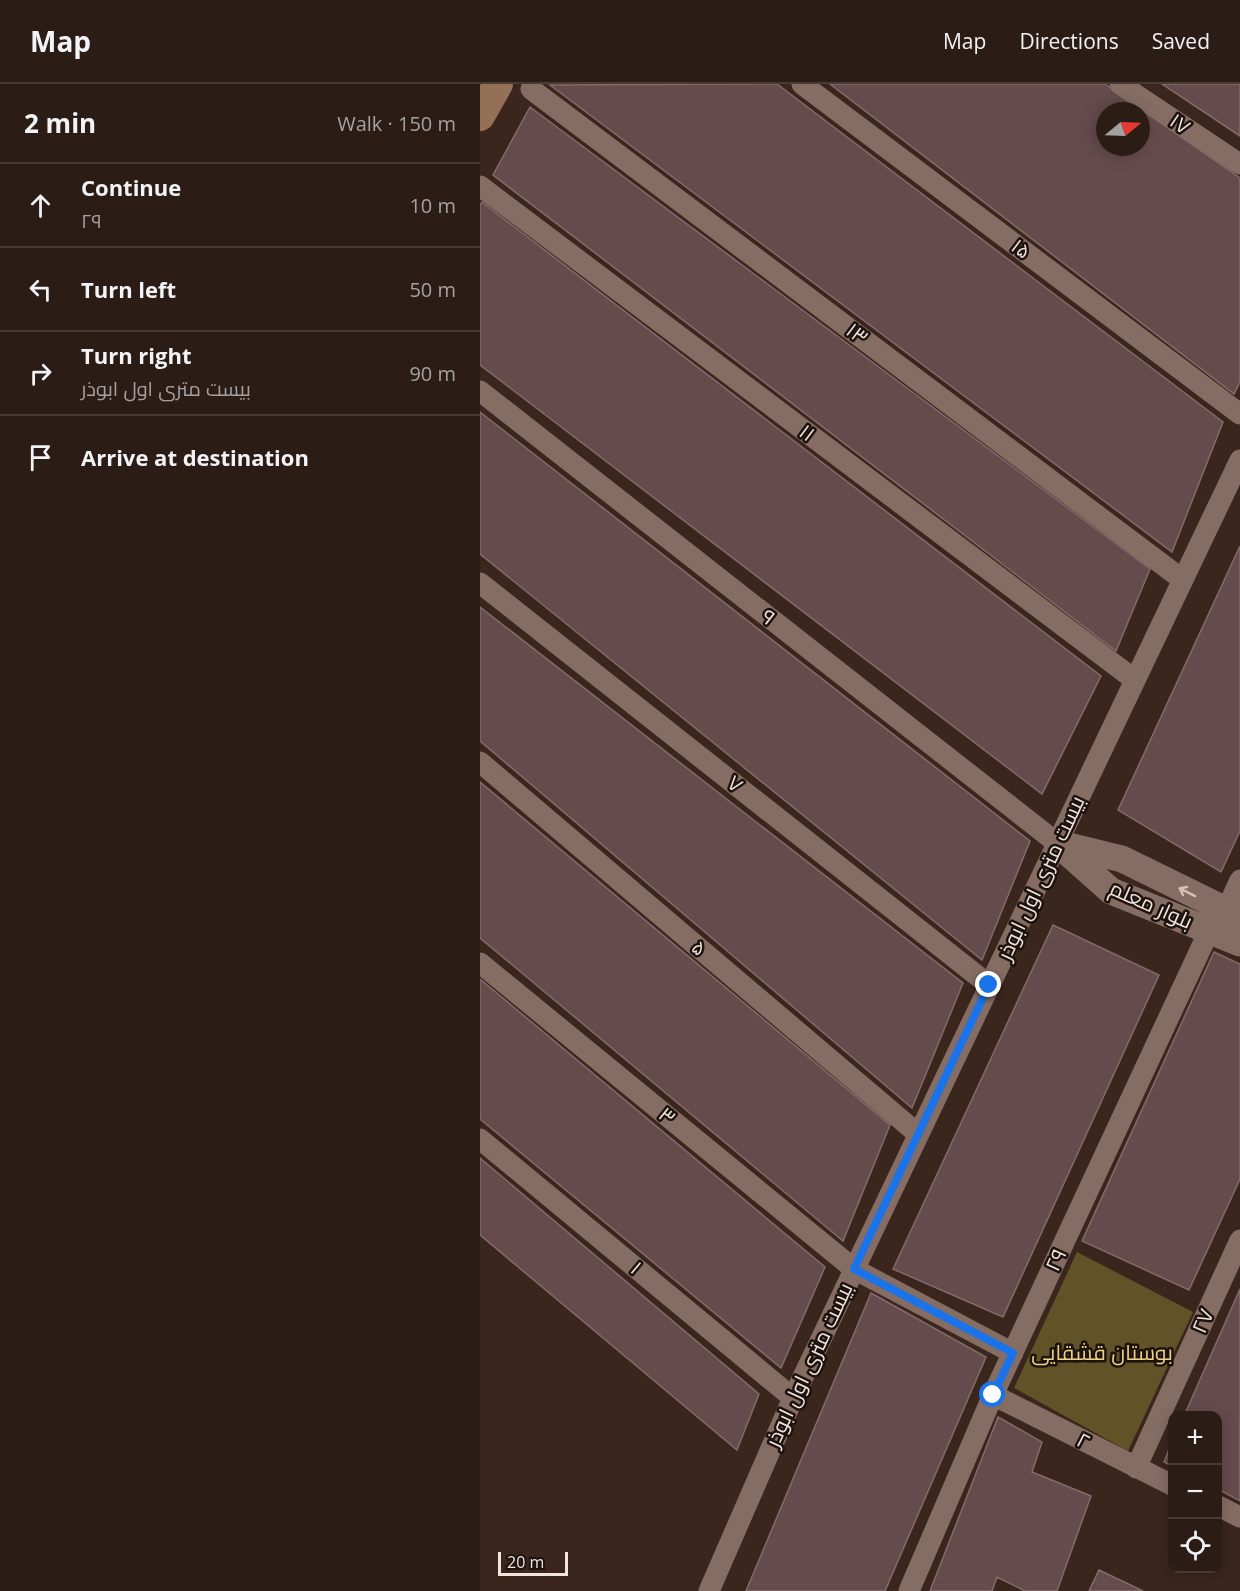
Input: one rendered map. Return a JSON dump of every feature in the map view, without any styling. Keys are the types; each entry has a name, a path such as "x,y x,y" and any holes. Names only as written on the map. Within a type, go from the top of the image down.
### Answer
{"main road":[{"path":"480,116 498,84"}],"street":[{"name":"۱۵","path":"802,84 1240,414"},
{"name":"۱۷","path":"1119,84 1240,165"},
{"name":"۱۳","path":"531,89 1182,580"},
{"name":"۱۱","path":"480,186 1135,680"},
{"name":"۹","path":"480,391 1057,843"},
{"name":"بیست متری اول ابوذر","path":"709,1591 793,1398 1240,460"},
{"name":"۷","path":"480,584 989,985"},
{"name":"۵","path":"480,762 918,1134"},
{"name":"بلوار معلم","path":"1057,843 1122,859 1225,919 1240,943"},
{"name":"۲۹","path":"909,1591 993,1395 1225,919 1240,880"},
{"name":"۳","path":"480,963 854,1269 1013,1353"},
{"name":"۱","path":"480,1139 793,1398"},
{"name":"۲۷","path":"1136,1468 1240,1240"},
{"name":"۲","path":"993,1395 1168,1483"},
{"path":"1222,1508 1240,1517"}],"green space":[{"name":"بوستان قشقایی","path":"1077,1252 1193,1312 1128,1451 1014,1388"}],"building":[{"path":"777,84 1223,422 1172,552 550,85"},
{"path":"830,84 1105,84 1131,102 1096,102 1096,156 1150,156 1150,115 1240,178 1240,382 1234,394"},
{"path":"1162,84 1240,84 1240,136"},
{"path":"530,107 1150,569 1116,651 493,175"},
{"path":"482,202 1101,676 1042,794 480,365 480,205"},
{"path":"480,412 1030,841 982,960 480,554"},
{"path":"1240,546 1240,831 1221,872 1118,810"},
{"path":"480,607 963,983 912,1108 480,741"},
{"path":"480,782 890,1125 843,1241 480,938"},
{"path":"1053,925 1159,975 1003,1317 893,1269"},
{"path":"1214,952 1240,964 1240,1179 1189,1290 1082,1241"},
{"path":"480,979 825,1267 781,1368 480,1119"},
{"path":"480,1158 759,1394 737,1450 480,1235"},
{"path":"1240,1289 1240,1501 1222,1491 1222,1411 1186,1411"},
{"path":"871,1293 986,1357 885,1591 746,1591"},
{"path":"998,1417 1042,1442 1032,1472 1091,1496 1057,1591 1025,1591 997,1577 992,1591 930,1591"},
{"path":"1168,1452 1168,1464 1164,1462"},
{"path":"1099,1570 1143,1591 1089,1591"}],"route":[{"path":"989,985 854,1269 1013,1353 993,1395"}]}
